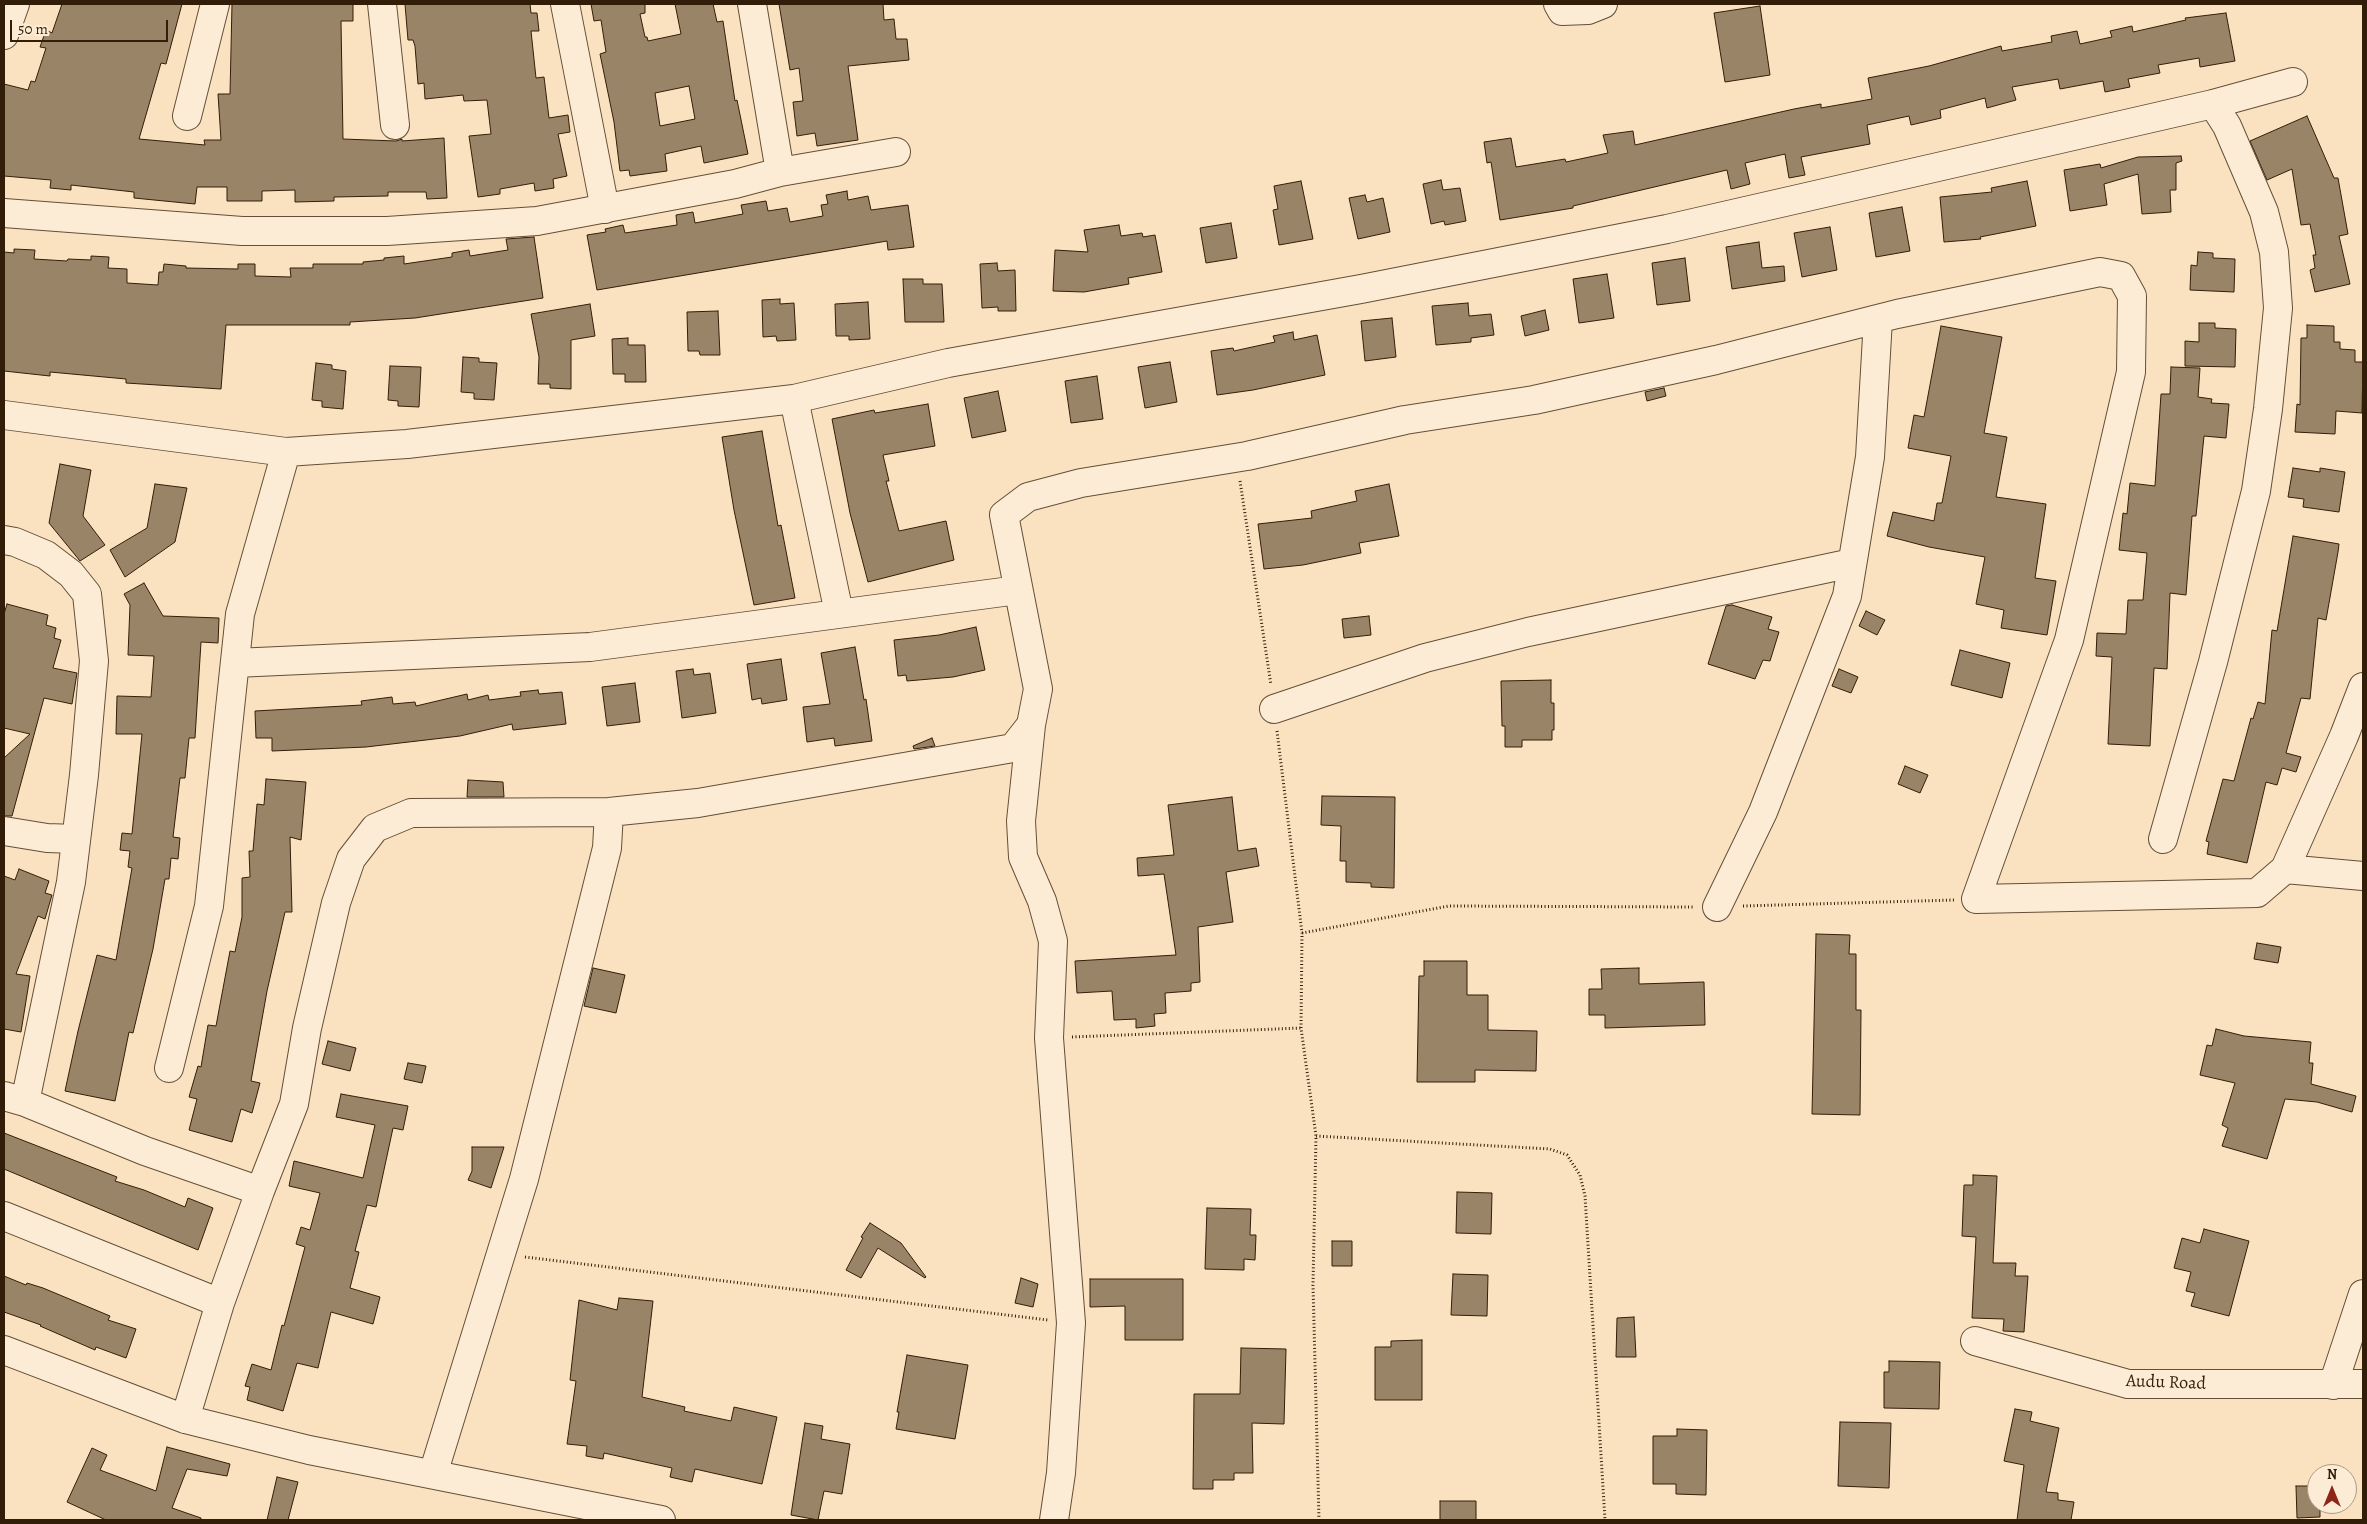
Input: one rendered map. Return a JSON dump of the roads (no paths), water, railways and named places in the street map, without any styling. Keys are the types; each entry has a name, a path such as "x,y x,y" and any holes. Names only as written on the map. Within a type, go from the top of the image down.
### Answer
{"street":[{"path":"4,35 15,4"},
{"path":"187,116 215,4"},
{"path":"382,4 395,125"},
{"path":"565,4 605,209"},
{"path":"752,4 780,172"},
{"path":"1558,4 1562,11 1588,10 1603,4"},
{"path":"4,415 286,452 407,444 794,399 948,363 1360,289 1667,229 2213,104 2293,82"},
{"path":"2164,839 2213,662 2256,491 2268,409 2278,308 2274,252 2264,212 2226,126 2213,104"},
{"path":"4,213 242,231 387,231 537,221 735,184 780,172 896,152"},
{"path":"1054,1520 1061,1473 1071,1323 1049,1038 1053,941 1042,901 1023,857 1021,821 1031,725 1038,689 1004,515 1028,497 1081,483 1236,458 1405,420 1534,400 1716,360 1878,319 2100,272 2121,276 2132,296 2131,372 2069,640 1976,899 2258,893 2285,869 2344,736 2363,687"},
{"path":"1717,907 1763,812 1788,743 1808,699 1847,596 1870,457 1878,319"},
{"path":"794,399 839,613"},
{"path":"169,1068 209,906 240,614 286,452"},
{"path":"4,540 15,542 46,555 71,574 87,594 94,661 69,891 14,1099 144,1151 260,1191"},
{"path":"1274,709 1453,650 1528,632 1852,563"},
{"path":"235,663 590,647 1018,590"},
{"path":"185,1419 220,1303 260,1191 294,1104 307,1028 336,903 351,859 375,828 411,813 609,812 698,803 1013,748 1031,725"},
{"path":"432,1474 524,1179 588,932 607,848 609,812"},
{"path":"4,831 47,838 76,839"},
{"path":"2285,869 2363,876"},
{"path":"4,1216 220,1303"},
{"path":"2333,1385 2363,1294"},
{"name":"Audu Road","path":"1975,1341 2128,1384 2363,1384"},
{"path":"4,1350 185,1419 309,1450 661,1520"}]}
